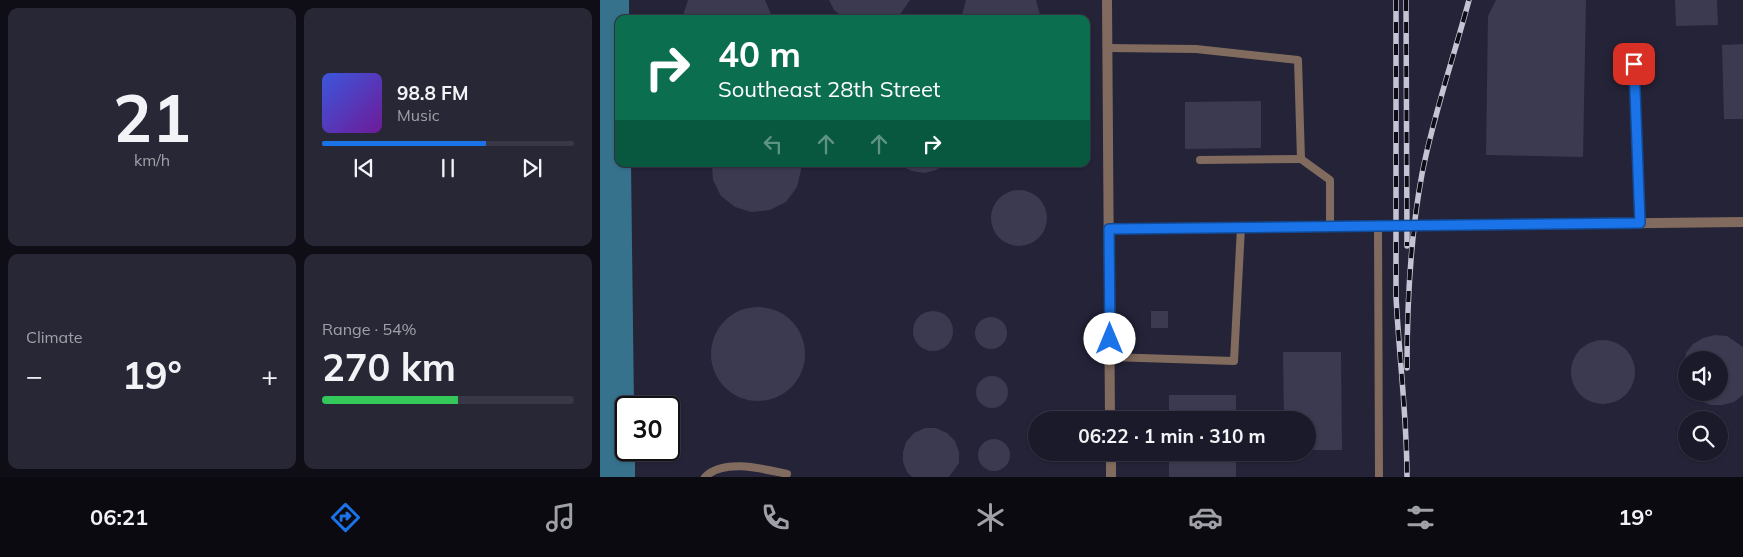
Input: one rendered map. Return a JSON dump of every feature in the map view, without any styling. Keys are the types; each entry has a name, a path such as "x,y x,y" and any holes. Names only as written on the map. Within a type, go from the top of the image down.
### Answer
{"street":[{"path":"1107,0 1110,411"},
{"path":"1109,229 1743,222"},
{"path":"1111,461 1111,477"}],"lane":[{"path":"1633,47 1640,223"},
{"path":"1108,48 1196,49 1298,60 1301,159"},
{"path":"1200,160 1301,159 1330,180 1330,226"},
{"path":"1378,226 1379,477"},
{"path":"1110,357 1234,361 1241,227"},
{"path":"705,477 710,472 743,465 787,474"}],"water":[{"path":"600,0 629,0 629,15 615,15 615,167 631,167 634,396 615,396 615,461 635,461 635,477 600,477"}],"building":[{"path":"688,0 765,0 771,15 683,15"},
{"path":"829,0 910,0 900,15 840,15 834,10"},
{"path":"966,0 1036,0 1040,15 962,15"},
{"path":"1496,0 1586,0 1583,157 1486,155 1488,16"},
{"path":"1675,0 1717,0 1718,25 1676,26"},
{"path":"1743,44 1743,119 1724,119 1722,45"},
{"path":"1261,101 1261,148 1185,149 1185,102"},
{"path":"712,167 800,167 801,170 797,187 786,202 770,210 751,212 735,207 721,196 713,180"},
{"path":"903,167 942,167 924,173"},
{"path":"1014,190 1024,190 1039,198 1045,207 1047,218 1045,229 1039,238 1024,246 1014,246 1003,241 996,234 991,223 991,213 996,202 1003,195"},
{"path":"758,307 776,311 791,321 801,336 805,354 801,372 791,387 776,397 758,401 740,397 725,387 715,372 711,354 715,336 725,321 740,311"},
{"path":"937,311 944,314 950,320 953,331 952,339 944,348 937,351 929,351 922,348 914,339 913,327 916,320 925,312"},
{"path":"1151,311 1168,311 1168,328 1151,328"},
{"path":"991,317 1003,321 1007,333 1003,345 991,349 979,345 975,333 979,321"},
{"path":"1715,335 1727,336 1743,347 1743,395 1734,402 1711,405 1700,401 1728,401 1728,351 1688,351 1693,344 1703,338"},
{"path":"1603,340 1621,346 1629,354 1635,372 1629,390 1621,398 1603,404 1585,398 1577,390 1571,372 1577,354 1585,346"},
{"path":"1283,352 1341,352 1342,450 1316,450 1316,411 1284,411"},
{"path":"992,376 1004,380 1008,392 1004,404 992,408 980,404 976,392 980,380"},
{"path":"1169,395 1236,395 1236,411 1169,411"},
{"path":"925,428 936,428 947,433 955,441 959,452 959,463 949,477 912,477 907,472 903,462 906,442 914,433"},
{"path":"994,439 1006,443 1010,455 1006,467 994,471 982,467 978,455 982,443"},
{"path":"1169,461 1236,461 1236,477 1169,477"}],"railway":[{"path":"1396,0 1396,296 1406,432 1407,477"},
{"path":"1406,0 1407,246"},
{"path":"1407,368 1410,271 1422,174 1432,131 1469,0"}],"route":[{"path":"1110,339 1109,229 1640,223 1634,64"}]}
